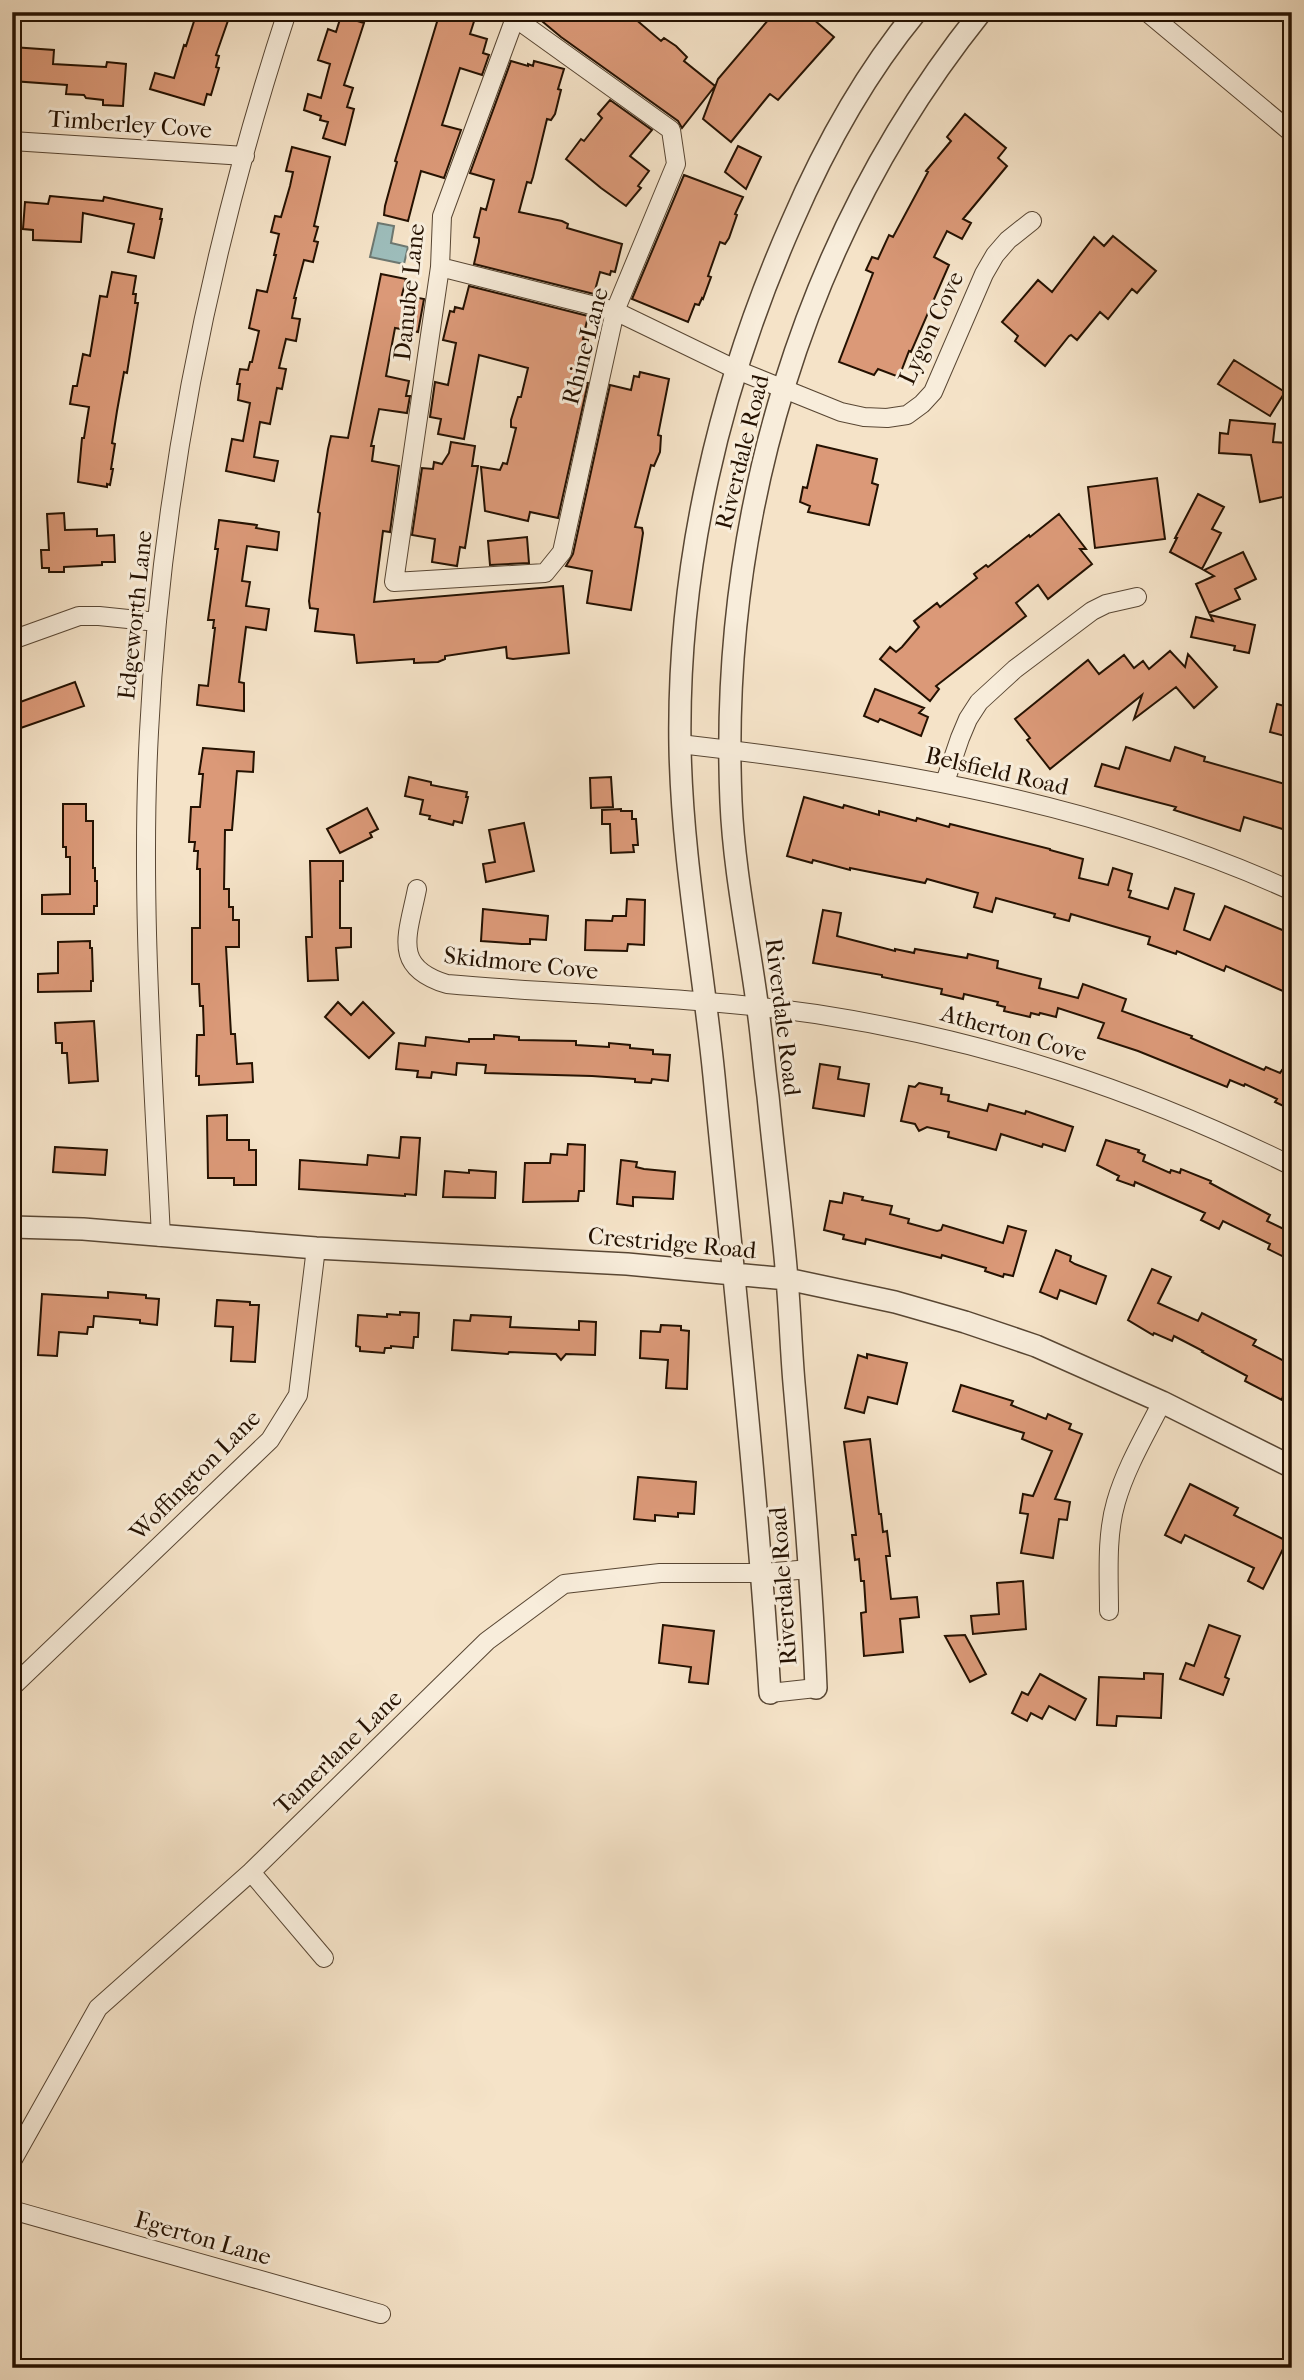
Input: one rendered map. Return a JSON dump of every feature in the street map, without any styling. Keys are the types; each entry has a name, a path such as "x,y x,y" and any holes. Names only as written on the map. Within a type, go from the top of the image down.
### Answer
{"street":[{"name":"Edgeworth Lane","path":"161,1237 149,1032 146,918 148,735 157,622 172,506 199,342 217,260 287,12"},
{"name":"Riverdale Road","path":"916,12 881,60 825,151 775,260 737,370 713,452 694,550 684,639 680,744 683,826 707,1002 762,1573 770,1693 816,1688 810,1569 787,1279 758,1008 749,957 731,804 732,684 744,560 765,451 819,287 873,175 929,83 981,12"},
{"path":"1147,12 1292,133"},
{"name":"Danube Lane","path":"394,582 440,267 442,216 515,18"},
{"name":"Rhine Lane","path":"394,582 544,573 562,552 615,311 676,164 671,130 515,18"},
{"name":"Timberley Cove","path":"12,141 245,156"},
{"name":"Lygon Cove","path":"440,267 615,311 783,390 841,412 887,418 907,415 922,404 938,383 995,254 1032,221"},
{"path":"945,782 968,719 988,692 1092,611 1106,604 1137,597"},
{"path":"12,640 79,616 157,622"},
{"name":"Belsfield Road","path":"680,744 806,758 945,782 1066,811 1142,834 1292,891"},
{"name":"Skidmore Cove","path":"417,889 408,948 411,961 418,972 431,979 447,984 707,1002"},
{"name":"Atherton Cove","path":"707,1002 888,1027 1019,1058 1163,1107 1292,1166"},
{"name":"Crestridge Road","path":"12,1227 83,1229 316,1248 627,1264 787,1279 847,1291 965,1322 1036,1346 1163,1402 1292,1468"},
{"name":"Woffington Lane","path":"12,1687 270,1440 298,1395 316,1248"},
{"path":"1109,1611 1115,1504 1132,1462 1163,1402"},
{"name":"Tamerlane Lane","path":"12,2161 97,2008 251,1872 487,1641 564,1584 660,1573 762,1573 810,1569"},
{"path":"251,1872 324,1958"},
{"name":"Egerton Lane","path":"12,2210 381,2314"}],"water":[{"path":"378,223 394,226 391,243 408,247 404,264 370,257"}],"building":[{"path":"197,12 231,12 216,55 219,56 216,67 219,68 211,95 207,94 204,105 150,89 155,73 174,78"},
{"path":"440,12 477,12 470,34 487,39 483,53 489,55 482,75 460,68 442,125 461,130 444,178 421,171 408,221 384,215 385,206 397,162 395,161"},
{"path":"531,12 627,12 661,41 664,38 676,46 687,57 684,61 715,86 682,128 678,121 561,37"},
{"path":"775,12 805,12 834,37 778,100 769,95 731,142 703,119 718,79"},
{"path":"341,16 364,23 344,85 353,88 347,107 354,109 345,145 323,138 328,122 320,120 321,116 304,110 308,94 321,98 330,64 318,60 328,29 336,32"},
{"path":"12,47 54,50 53,64 106,67 107,62 126,64 123,106 103,105 103,100 66,94 67,85 12,81"},
{"path":"511,61 533,66 534,61 564,69 555,114 551,120 547,119 533,177 531,183 527,182 519,212 562,221 568,224 567,228 622,244 615,272 611,271 610,275 600,272 594,294 474,264 479,238 474,237 481,208 486,210 494,180 470,173"},
{"path":"610,100 652,130 630,156 649,171 638,186 641,188 626,206 566,159 602,118 598,114"},
{"path":"965,114 1006,148 998,158 1007,166 963,219 971,223 962,239 947,231 934,257 949,265 899,377 878,369 874,375 839,362 873,273 866,270 872,257 878,259 889,235 893,237 928,172 926,171 951,141 947,137"},
{"path":"738,146 761,157 746,189 725,172"},
{"path":"292,147 330,157 314,226 318,227 314,241 318,242 313,262 304,260 294,298 292,318 300,319 296,341 286,339 279,368 286,369 282,389 277,388 270,424 260,422 254,457 278,461 274,481 226,471 232,439 243,441 250,403 238,400 240,384 237,384 240,369 248,370 252,362 259,331 249,328 257,290 267,292 276,255 279,234 271,232 275,216 281,217 290,186 293,172 286,171"},
{"path":"684,175 743,197 729,238 725,244 720,242 703,299 699,305 695,304 688,322 632,299"},
{"path":"50,196 103,201 104,197 162,209 154,258 128,252 134,224 83,213 81,242 33,240 33,230 23,229 25,202 48,204"},
{"path":"1113,236 1156,271 1137,293 1132,289 1108,319 1100,312 1077,340 1069,336 1045,366 1015,341 1018,336 1002,322 1038,280 1052,292 1094,237 1104,246"},
{"path":"112,272 136,276 133,294 136,294 135,303 138,303 112,443 115,444 113,469 110,485 107,484 107,487 78,482 82,438 89,407 70,404 73,386 77,386 83,354 90,356 100,296 107,297"},
{"path":"381,274 406,279 402,295 424,299 418,332 395,328 386,376 409,381 407,413 379,409 371,446 374,446 372,461 399,466 390,532 383,531 374,602 563,586 569,653 513,659 507,658 506,647 445,656 445,659 438,662 414,663 414,659 357,663 354,635 315,631 318,609 310,608 309,601 318,512 328,449 331,436 348,438"},
{"path":"469,286 588,316 583,339 592,345 583,382 588,383 558,518 530,512 528,521 485,511 481,467 500,470 503,463 507,464 516,428 511,427 511,420 518,397 521,397 528,368 479,355 464,439 438,434 441,419 430,417 435,382 448,385 456,343 443,340 450,311 454,312 455,307 463,309"},
{"path":"1234,360 1285,392 1270,416 1218,384"},
{"path":"640,372 669,379 658,435 661,436 660,452 654,466 651,465 635,527 642,528 643,533 631,610 587,603 592,571 566,566 573,554 610,385 631,390 634,376 639,377"},
{"path":"1230,420 1275,424 1273,442 1287,443 1285,472 1292,470 1292,495 1260,502 1251,455 1219,453 1220,433 1228,434"},
{"path":"451,442 475,446 472,466 478,466 465,548 460,547 457,566 432,562 435,539 412,535 422,468 433,469 434,462 442,464 449,453"},
{"path":"817,445 877,459 872,483 878,485 869,525 808,512 810,506 800,502 803,487 807,488"},
{"path":"1157,478 1165,539 1095,548 1088,487"},
{"path":"1198,494 1224,507 1212,529 1221,533 1202,569 1170,552"},
{"path":"64,513 65,530 97,529 97,536 114,535 115,562 64,567 64,572 49,572 49,568 42,568 41,550 49,550 47,514"},
{"path":"1059,514 1086,549 1080,549 1092,564 1048,599 1038,585 1016,603 1026,616 936,686 939,689 930,701 880,659 890,647 896,652 902,647 919,627 914,621 937,603 940,607 977,578 974,574 986,565 988,567"},
{"path":"219,520 257,525 256,528 279,532 277,550 247,546 242,581 250,582 246,606 269,609 266,630 246,627 239,682 244,683 244,711 197,705 199,685 208,686 215,628 214,620 208,620 218,549 215,549"},
{"path":"527,537 529,563 490,565 488,541"},
{"path":"1243,552 1256,579 1235,589 1240,599 1209,613 1196,584 1214,576 1204,570"},
{"path":"1210,615 1255,625 1249,653 1234,650 1235,646 1191,637 1196,617 1213,621"},
{"path":"1170,651 1185,667 1188,654 1217,687 1194,708 1176,687 1134,719 1142,695 1050,769 1027,740 1030,738 1015,719 1088,660 1099,674 1124,655 1134,668 1143,661 1149,669"},
{"path":"75,682 84,706 12,731 12,705"},
{"path":"875,689 924,708 919,713 928,717 921,736 880,719 878,722 864,716"},
{"path":"1277,704 1292,708 1292,738 1270,732"},
{"path":"1126,747 1170,761 1175,747 1205,757 1204,761 1292,786 1292,832 1244,817 1240,831 1174,810 1176,807 1095,786 1102,764 1119,769"},
{"path":"203,748 254,752 253,772 237,771 232,830 225,830 224,889 229,889 229,907 233,907 233,920 239,920 239,947 226,947 231,1034 235,1034 237,1064 252,1063 253,1082 199,1085 199,1076 196,1076 197,1035 204,1035 199,984 192,984 192,928 200,928 200,869 197,869 198,851 194,851 195,842 189,842 191,807 200,807 203,774 199,774"},
{"path":"409,777 431,782 431,785 467,792 462,823 454,821 453,825 420,814 423,800 405,796"},
{"path":"611,777 613,807 591,808 590,778"},
{"path":"804,797 879,815 879,811 916,821 917,818 949,827 950,824 1050,849 1083,859 1079,878 1108,885 1113,868 1132,874 1129,897 1168,909 1175,888 1194,894 1184,930 1210,940 1225,906 1292,934 1292,995 1226,966 1224,971 1177,951 1176,954 1148,944 1150,937 1071,914 1069,921 1054,917 1055,914 996,898 992,912 974,907 978,893 927,879 925,883 787,856"},
{"path":"63,804 86,804 86,821 93,821 93,868 97,881 97,906 94,906 94,914 42,914 42,895 70,894 70,857 66,857 66,847 63,847"},
{"path":"367,808 378,829 370,833 372,837 340,853 327,829"},
{"path":"602,810 632,811 632,819 636,819 638,845 633,845 634,852 611,853 610,824 602,824"},
{"path":"524,823 534,871 486,882 483,864 495,862 489,830"},
{"path":"310,861 343,861 343,881 340,881 340,928 351,928 351,947 336,948 338,980 308,981 306,937 312,937"},
{"path":"627,899 645,900 644,945 628,944 627,951 585,950 586,920 612,921 613,916 626,916"},
{"path":"483,909 548,916 546,940 530,939 530,944 481,941"},
{"path":"823,910 841,913 837,936 895,951 914,953 915,949 967,958 968,954 998,961 997,968 1041,979 1039,988 1078,998 1083,984 1126,999 1122,1011 1192,1036 1191,1038 1264,1070 1266,1067 1280,1073 1282,1070 1289,1073 1292,1068 1292,1110 1275,1102 1277,1099 1245,1084 1244,1086 1230,1080 1227,1087 1098,1038 1104,1023 1058,1008 1056,1017 1031,1013 1030,1017 1004,1011 1005,1007 997,1005 998,1002 964,994 963,999 941,994 942,989 813,963"},
{"path":"90,941 93,981 91,991 38,992 38,974 58,973 58,942"},
{"path":"338,1002 351,1015 363,1002 394,1033 369,1058 325,1017"},
{"path":"94,1021 98,1081 69,1083 67,1053 62,1053 62,1043 56,1043 55,1023"},
{"path":"494,1035 519,1037 519,1040 576,1041 576,1045 609,1047 609,1043 653,1050 653,1054 670,1055 668,1081 652,1079 651,1083 592,1076 485,1073 486,1065 457,1063 456,1075 432,1072 431,1078 417,1077 418,1071 396,1069 399,1043 425,1046 426,1037 469,1042 469,1039 494,1039"},
{"path":"820,1064 840,1067 838,1079 869,1084 864,1116 813,1108"},
{"path":"919,1083 942,1088 941,1094 949,1095 948,1101 987,1111 989,1104 1025,1114 1026,1111 1073,1127 1065,1151 1001,1134 996,1150 948,1137 949,1132 927,1127 919,1131 915,1124 901,1121 909,1086 915,1087"},
{"path":"227,1115 227,1140 249,1140 249,1150 256,1150 256,1185 234,1185 234,1178 208,1178 207,1116"},
{"path":"401,1137 420,1138 416,1195 299,1189 300,1160 367,1165 368,1155 399,1158"},
{"path":"1106,1140 1139,1150 1138,1152 1145,1155 1143,1161 1170,1173 1171,1170 1180,1173 1181,1169 1211,1181 1210,1183 1270,1215 1267,1221 1292,1233 1292,1246 1286,1258 1268,1249 1270,1244 1223,1221 1219,1229 1201,1220 1205,1213 1135,1182 1134,1186 1117,1180 1119,1176 1097,1165"},
{"path":"568,1144 585,1145 584,1191 579,1191 578,1201 523,1202 525,1163 550,1163 551,1154 567,1155"},
{"path":"55,1147 107,1150 105,1175 53,1172"},
{"path":"621,1160 637,1162 636,1167 644,1169 675,1172 673,1199 633,1197 633,1206 617,1204"},
{"path":"469,1170 496,1172 495,1198 443,1197 445,1171 469,1173"},
{"path":"844,1193 892,1206 890,1214 909,1219 908,1223 937,1231 941,1230 943,1225 1003,1243 1008,1226 1026,1231 1013,1276 1004,1274 1003,1277 985,1271 986,1268 942,1255 941,1258 866,1239 865,1244 843,1239 844,1235 824,1230 830,1201 842,1203"},
{"path":"1056,1250 1071,1256 1070,1261 1075,1264 1106,1276 1096,1304 1060,1290 1057,1299 1040,1292"},
{"path":"1152,1269 1171,1277 1158,1303 1198,1321 1202,1313 1256,1340 1253,1345 1292,1365 1292,1400 1283,1396 1282,1400 1245,1381 1247,1376 1174,1336 1172,1341 1154,1333 1153,1335 1128,1320"},
{"path":"108,1292 146,1295 146,1298 159,1299 157,1325 140,1323 140,1320 94,1316 93,1327 88,1327 87,1334 59,1332 57,1356 38,1355 42,1294 108,1298"},
{"path":"217,1300 259,1305 255,1362 231,1361 233,1327 215,1326"},
{"path":"400,1312 419,1313 418,1337 414,1337 413,1348 391,1346 385,1348 384,1353 360,1351 360,1347 356,1346 358,1315 387,1317 387,1314 400,1315"},
{"path":"471,1315 511,1317 510,1327 579,1330 579,1321 596,1322 595,1355 566,1354 561,1360 556,1354 452,1350 454,1320 470,1321"},
{"path":"661,1325 681,1326 681,1330 689,1331 687,1389 666,1388 668,1360 640,1358 641,1331 660,1332"},
{"path":"867,1354 907,1363 897,1404 868,1397 864,1413 845,1408 858,1355 867,1358"},
{"path":"961,1385 1013,1401 1011,1405 1046,1419 1048,1414 1071,1424 1069,1429 1082,1434 1055,1499 1070,1502 1067,1520 1059,1519 1053,1558 1021,1553 1028,1514 1020,1513 1023,1494 1033,1496 1052,1451 1022,1439 1024,1433 953,1411"},
{"path":"870,1439 879,1514 883,1532 887,1531 890,1556 886,1556 891,1599 917,1597 919,1617 900,1619 903,1652 864,1656 861,1613 866,1612 864,1581 861,1581 859,1559 855,1560 852,1535 856,1535 844,1442"},
{"path":"638,1477 696,1482 694,1514 678,1513 678,1517 655,1515 655,1521 634,1519"},
{"path":"1190,1484 1238,1508 1234,1515 1287,1541 1263,1589 1248,1581 1254,1568 1185,1535 1181,1543 1165,1535"},
{"path":"1023,1581 1026,1629 973,1634 971,1616 999,1614 997,1583"},
{"path":"663,1625 714,1631 708,1684 689,1682 691,1667 659,1663"},
{"path":"1209,1625 1240,1636 1225,1677 1229,1679 1223,1695 1180,1679 1186,1663 1194,1666"},
{"path":"965,1635 986,1674 970,1682 945,1636"},
{"path":"1144,1673 1163,1674 1161,1718 1117,1716 1116,1726 1097,1725 1099,1677 1144,1679"},
{"path":"1040,1674 1086,1699 1075,1720 1049,1706 1042,1719 1031,1713 1027,1721 1012,1713 1022,1692 1028,1695"}]}
